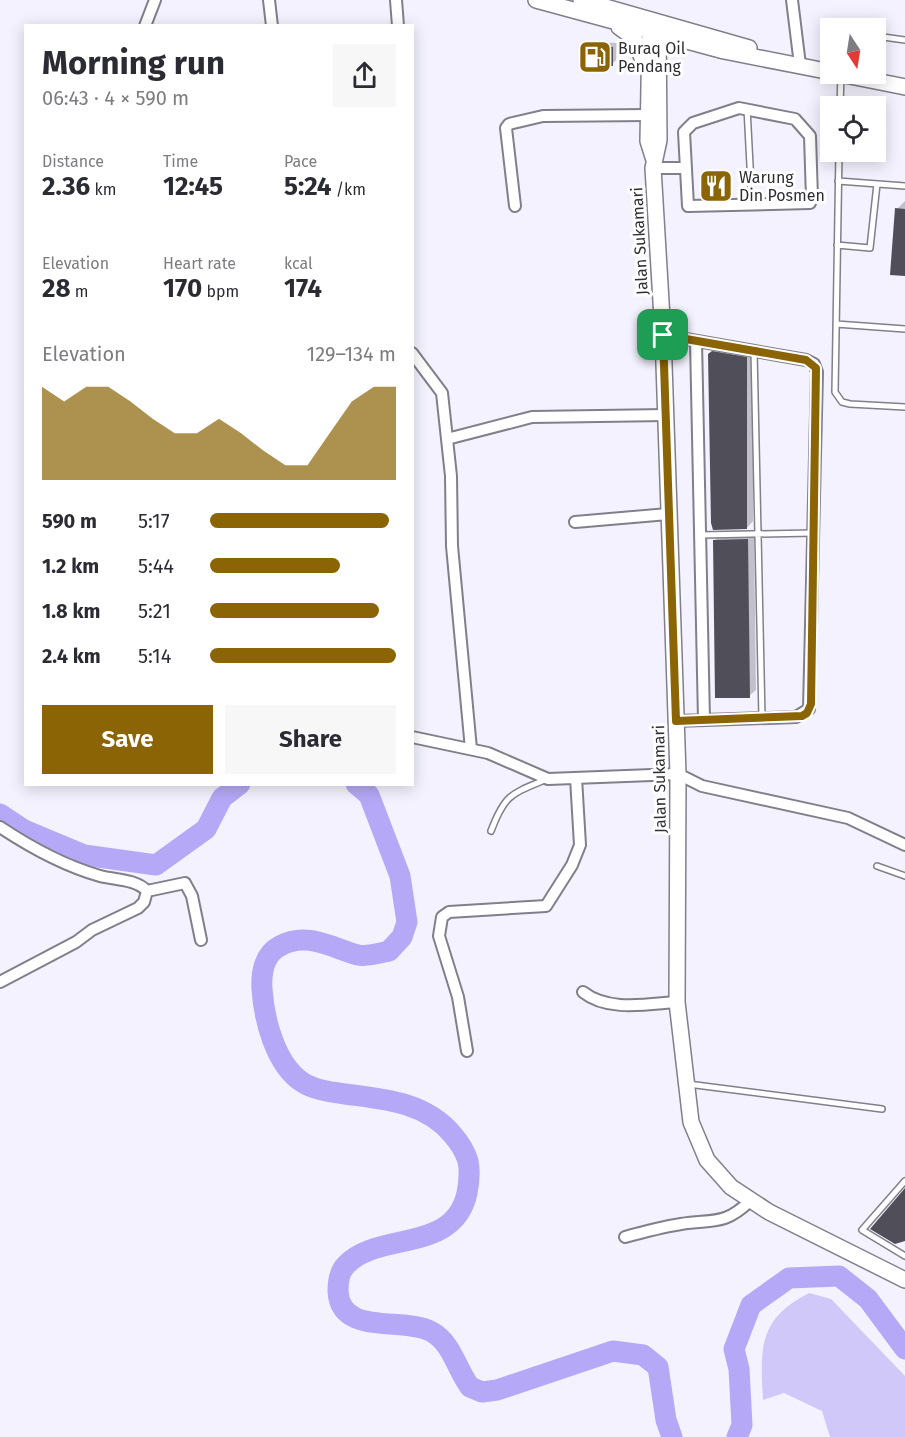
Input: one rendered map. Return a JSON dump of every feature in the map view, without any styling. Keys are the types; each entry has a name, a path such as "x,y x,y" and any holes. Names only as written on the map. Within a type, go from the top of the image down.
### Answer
{"street":[{"path":"146,24 155,0"},
{"path":"269,0 272,24"},
{"path":"396,0 398,24"},
{"path":"536,0 601,18 654,26 743,45 770,59"},
{"path":"581,0 698,44 820,70"},
{"path":"792,0 800,65"},
{"path":"601,18 634,38 655,76 677,46 698,44"},
{"name":"Jalan Sukamari","path":"654,26 659,140 654,164"},
{"name":"Jalan Sukamari","path":"655,76 648,115 648,141 654,164 666,415 678,774 677,1002 691,1122 707,1160 731,1187 750,1201 905,1280"},
{"path":"886,83 905,87"},
{"path":"739,108 747,108 795,119 810,136 812,198 810,203 688,206 684,132 687,126 739,108"},
{"path":"514,206 506,126 543,116 648,115"},
{"path":"654,164 685,168"},
{"path":"663,335 806,360 816,368 811,704 807,713 802,716 676,721"},
{"path":"696,341 704,720"},
{"path":"414,356 442,393 451,476 452,546 471,749"},
{"path":"447,439 532,417 666,415"},
{"path":"575,522 668,514"},
{"path":"414,737 488,753 548,779 678,774 702,786 848,818 905,845"},
{"path":"467,1051 458,997 439,936 442,916 449,912 546,906 572,865 580,845 576,778"},
{"path":"0,827 22,842 74,866 99,876 139,884 147,891"},
{"path":"147,891 185,884 192,896 201,940"},
{"path":"0,982 76,942 92,930 138,908 144,902 147,891"},
{"path":"583,992 601,1003 642,1005 677,1002"},
{"path":"625,1238 678,1224 720,1221 736,1214 750,1201"}],"lane":[{"path":"886,37 905,40"},
{"path":"747,108 752,206"},
{"path":"839,162 835,392 837,398 850,404 905,407"},
{"path":"838,181 905,186"},
{"path":"837,245 870,248 877,184"},
{"path":"836,324 905,329"},
{"path":"754,351 762,718"},
{"path":"700,535 814,533"},
{"path":"491,831 501,805 518,792 548,779"},
{"path":"877,866 905,876"},
{"path":"685,1083 882,1109"},
{"path":"905,1181 862,1230 905,1256"}],"shaded area":[{"path":"809,1293 831,1299 905,1376 905,1437 830,1437 822,1411 784,1393 763,1400 763,1351 771,1325 792,1303"}],"building":[{"path":"588,46 613,47 613,66 588,65"},
{"path":"895,208 905,209 905,276 890,275"},
{"path":"712,351 747,357 747,529 713,530 711,523 708,354"},
{"path":"748,539 750,698 715,698 713,540"},
{"path":"905,1188 905,1241 895,1244 870,1229"}],"waterway":[{"path":"0,814 24,830 84,855 156,865 206,829 222,798 237,786"},
{"path":"358,786 369,795 400,876 407,922 402,937 389,951 369,955 358,955 310,940 290,942 275,949 267,959 262,977 263,1001 268,1027 285,1064 307,1085 317,1089 389,1100 417,1109 441,1123 455,1137 463,1150 468,1161 469,1177 467,1193 459,1212 447,1225 431,1234 377,1248 360,1255 346,1265 340,1274 338,1284 342,1305 350,1315 362,1320 406,1325 432,1332 445,1343 470,1387 482,1392 497,1390 613,1351 643,1355 658,1367 666,1420 672,1437"},
{"path":"737,1437 742,1425 739,1369 734,1349 751,1305 789,1278 839,1276 868,1299 905,1349"}],"place":[{"name":"Buraq Oil Pendang","path":"595,57"},
{"name":"Warung Din Posmen","path":"716,186"}],"route":[{"path":"663,335 806,360 814,364 816,368 811,704 807,713 802,716 676,721 663,335"}]}
